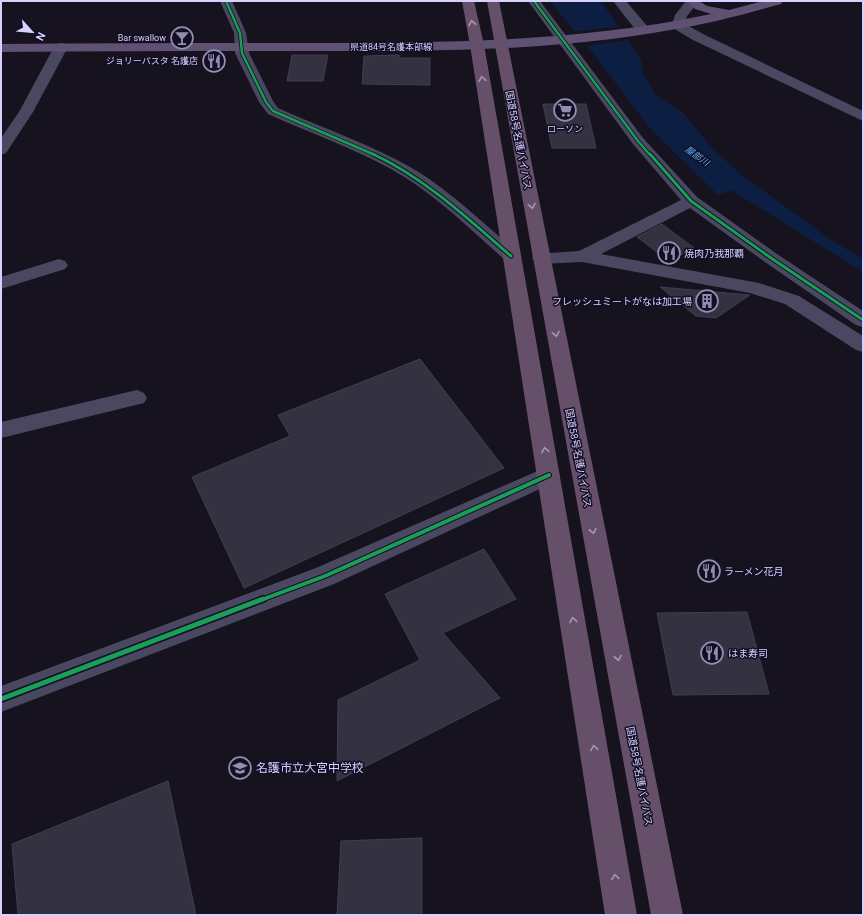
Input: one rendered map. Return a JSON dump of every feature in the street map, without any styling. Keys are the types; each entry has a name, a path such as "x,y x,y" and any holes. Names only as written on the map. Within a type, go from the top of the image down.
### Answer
{"highway":[{"path":"468,1 477,45 622,915"},
{"name":"国道58号名護バイパス","path":"493,1 667,915"}],"main road":[{"path":"693,1 696,6 707,10 735,12"},
{"name":"県道84号名護本部線","path":"1,48 502,44 568,40 640,31 678,25 777,1"}],"street":[{"path":"226,1 240,33 243,47 242,53 266,102 273,111 375,155 412,175 442,196 511,256"},
{"path":"534,1 568,40 638,141 691,201 771,258 863,320"},
{"path":"619,1 640,31"},
{"path":"693,1 681,15 678,25 698,37 863,117"},
{"path":"1,150 26,112 61,47"},
{"path":"582,256 691,201"},
{"path":"541,258 582,256 753,287 792,300 863,345"},
{"path":"1,283 59,265"},
{"path":"1,430 137,398"},
{"path":"1,699 325,576 549,475"}],"water":[{"name":"屋部川","path":"550,1 601,1 641,60 644,75 656,95 684,114 714,150 743,176 833,241 863,259 863,272 731,190 718,195 652,131 592,52"}],"pier":[{"path":"621,26 630,40 584,46 573,32"}],"building":[{"path":"292,55 328,55 323,81 287,81"},
{"path":"399,55 399,58 430,58 430,85 362,84 364,56"},
{"path":"543,104 586,104 596,148 552,148"},
{"path":"662,224 694,248 669,261 637,237"},
{"name":"フレッシュミートがなは加工場","path":"660,287 750,295 716,318 696,316"},
{"path":"420,359 504,468 244,588 192,477 290,436 278,415"},
{"path":"484,549 516,599 443,633 500,698 337,781 338,700 420,660 385,594"},
{"name":"はま寿司","path":"747,612 769,694 673,695 657,613"},
{"path":"168,781 196,915 18,915 12,844"},
{"path":"422,838 422,915 337,915 341,841"}],"cycle path":[{"path":"226,1 240,33 242,53 266,102 273,111 396,165 425,184 451,204 511,256"},
{"path":"534,1 638,141 691,201 771,258 863,320"},
{"path":"1,699 325,576 549,475"}],"place":[{"name":"Bar swallow","path":"182,38"},
{"name":"ジョリーパスタ 名護店","path":"214,61"},
{"name":"ローソン","path":"565,110"},
{"name":"焼肉乃我那覇","path":"669,253"},
{"name":"フレッシュミートがなは加工場","path":"707,301"},
{"name":"ラーメン花月","path":"709,571"},
{"name":"はま寿司","path":"712,653"},
{"name":"名護市立大宮中学校","path":"240,768"}]}
